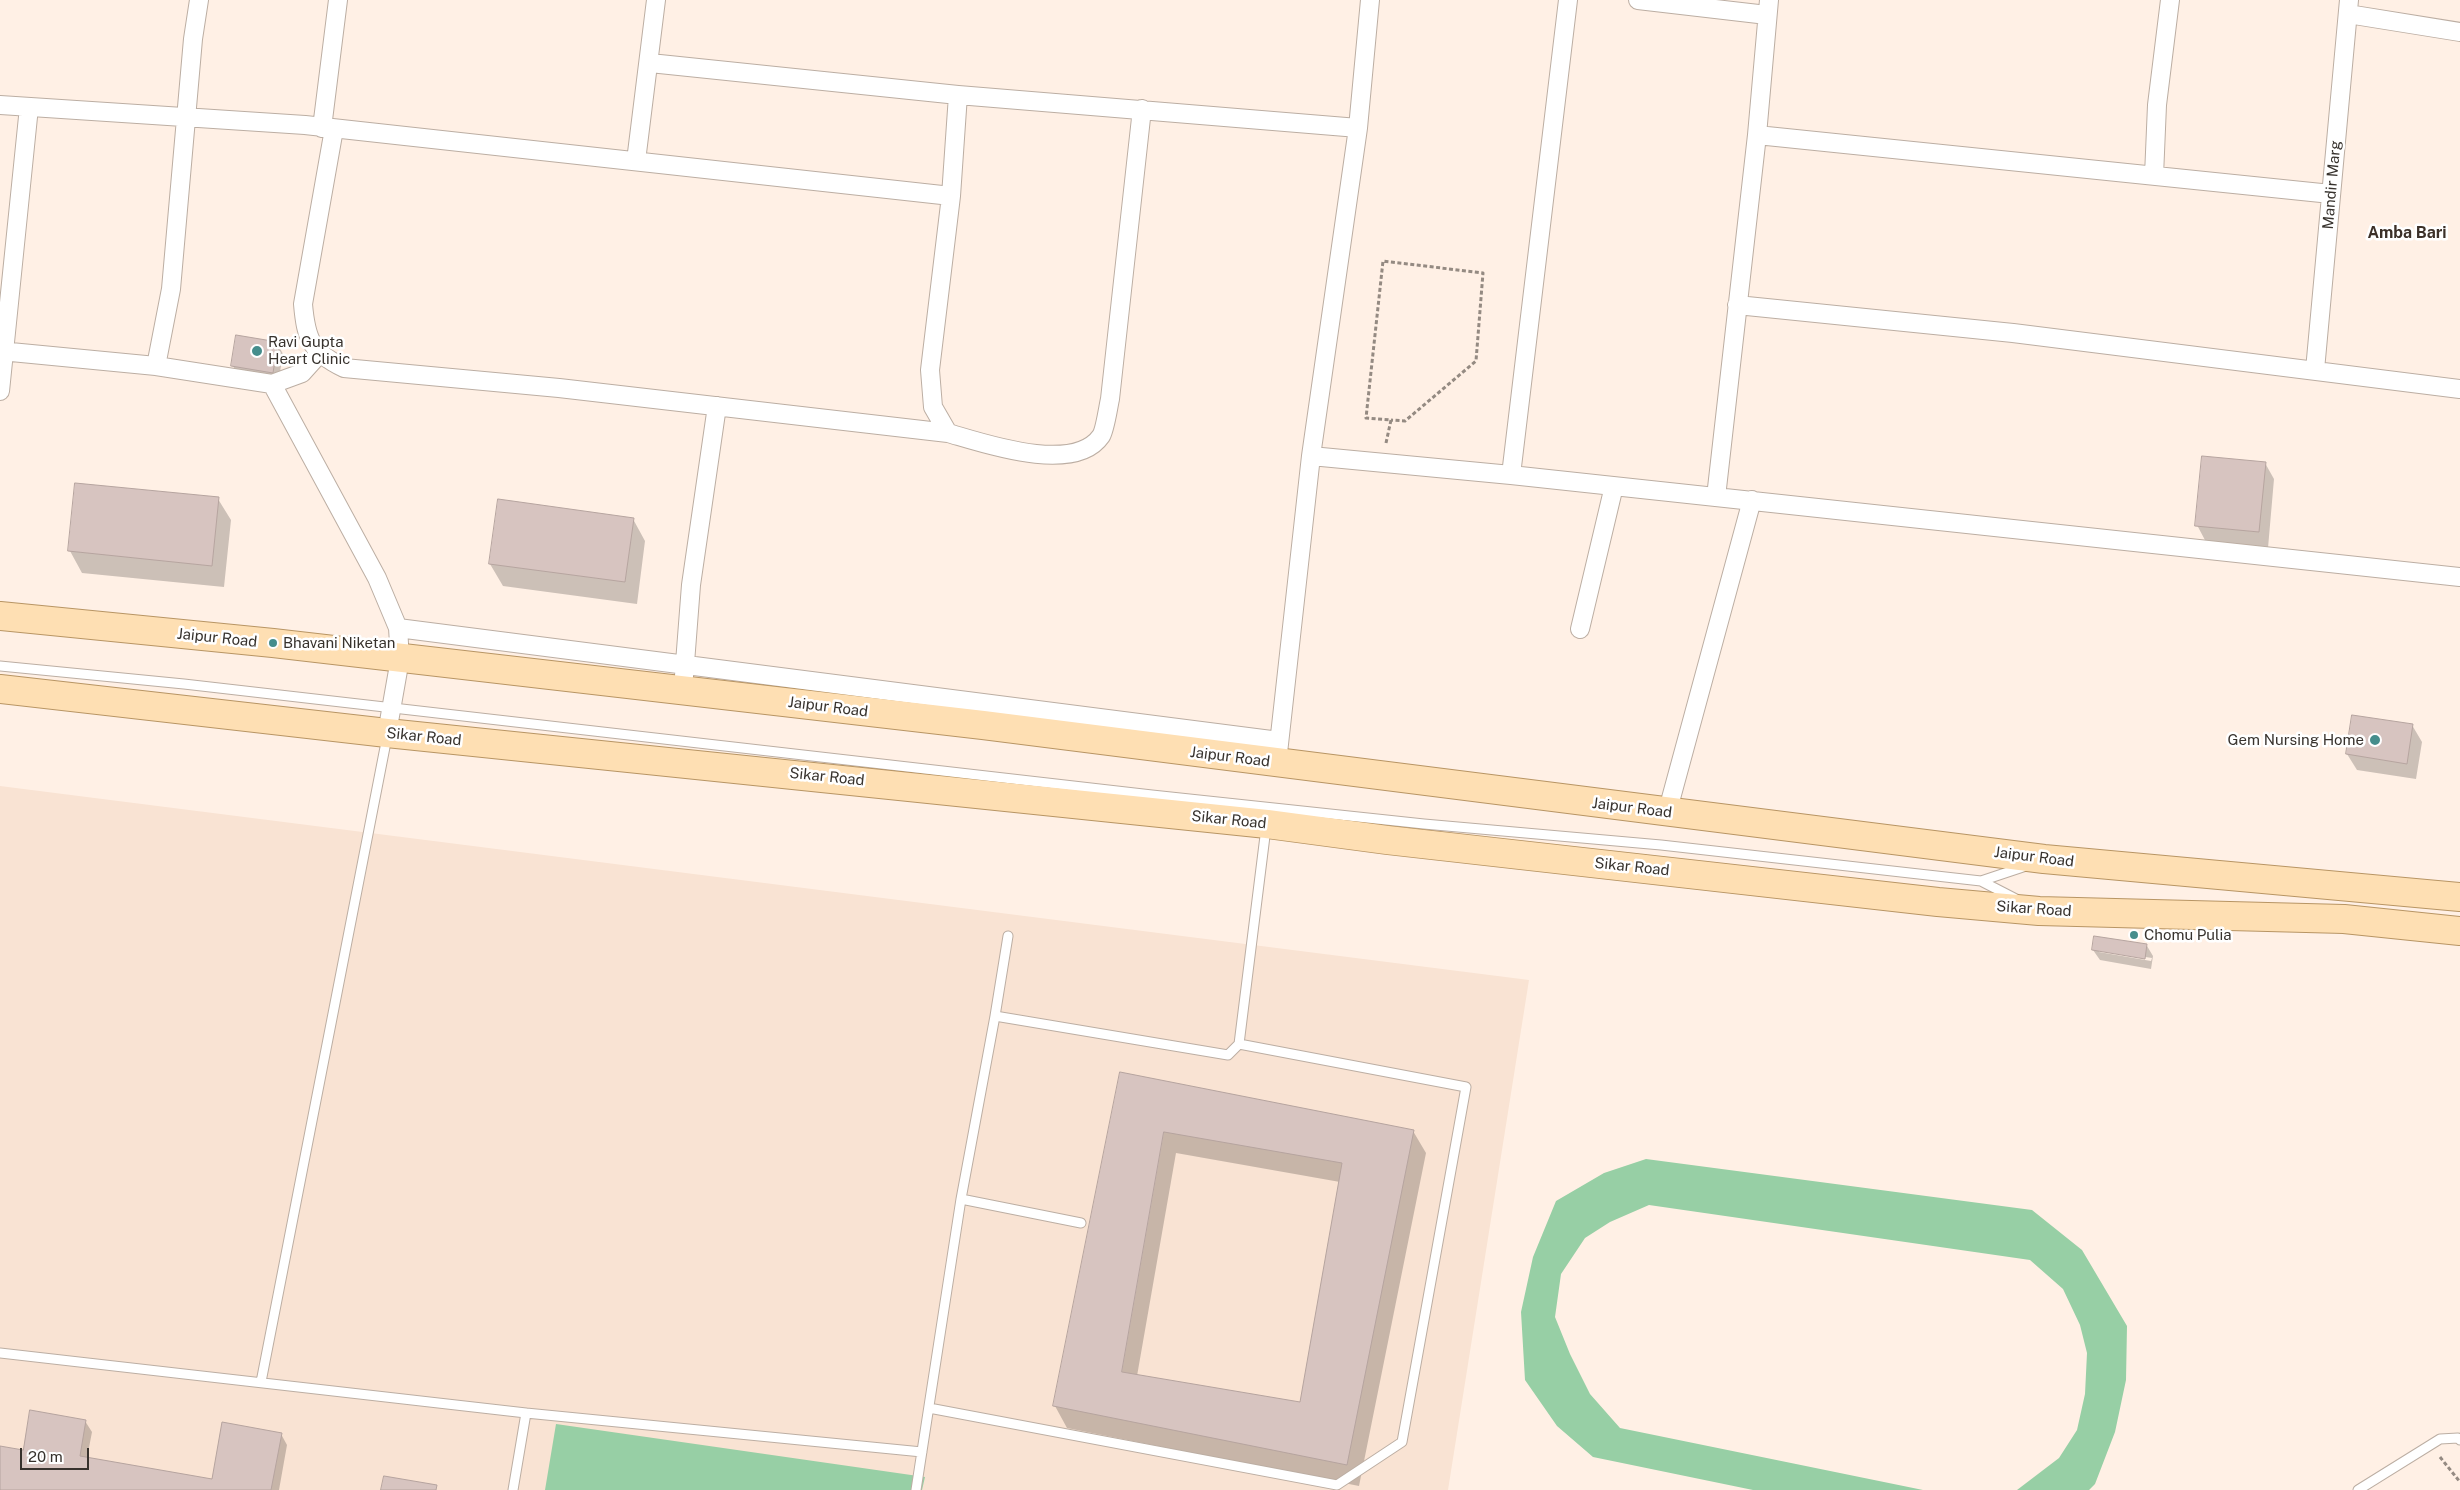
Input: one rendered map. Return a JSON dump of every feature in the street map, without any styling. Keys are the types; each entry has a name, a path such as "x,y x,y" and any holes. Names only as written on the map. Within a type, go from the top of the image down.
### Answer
{"main road":[{"name":"Jaipur Road","path":"0,616 272,643 400,659 684,677 983,724 1278,752 1667,813 2044,860 2460,896"},
{"name":"Sikar Road","path":"0,689 390,721 1407,842 1938,902 2039,911 2344,919 2460,931"}],"street":[{"path":"156,366 171,289 199,0"},
{"path":"338,0 328,128 303,304 305,330 312,345 325,359 344,368 559,388 948,433 1006,450 1058,455 1082,451 1101,436 1110,399 1142,109"},
{"path":"636,161 650,63 656,0"},
{"path":"1278,752 1311,456 1358,128 1370,0"},
{"path":"1510,475 1568,0"},
{"path":"1638,0 1768,8 1756,135 1716,496"},
{"path":"2154,176 2157,105 2170,0"},
{"path":"2348,7 2460,32"},
{"name":"Mandir Marg","path":"2315,370 2348,7"},
{"path":"650,63 958,94 1358,128"},
{"path":"948,433 933,407 930,370 951,196 958,94"},
{"path":"0,105 187,116 328,128 951,196"},
{"path":"0,391 29,106"},
{"path":"1756,135 2331,194"},
{"path":"1737,304 2013,333 2460,390"},
{"path":"3,352 156,366 272,384 302,373 320,353"},
{"path":"272,384 377,578 398,628 400,659 390,721"},
{"path":"398,628 684,677 691,585 717,406"},
{"path":"1311,456 1716,496 2460,577"},
{"path":"1580,629 1614,486"},
{"path":"1667,813 1752,500"}],"lane":[{"path":"0,666 390,721 1152,795 1424,824 1661,845 1981,881 2039,911"},
{"path":"261,1382 390,721"},
{"path":"995,1016 1228,1054 1239,1044 1267,824"},
{"path":"1981,881 2044,860"},
{"path":"916,1490 961,1199 1008,936"},
{"path":"929,1408 1337,1485 1402,1442 1466,1087 1239,1044"},
{"path":"961,1199 1081,1223"},
{"path":"0,1353 526,1413 922,1452"},
{"path":"513,1490 526,1413"},
{"path":"2358,1490 2440,1439 2458,1438 2460,1440"}],"path":[{"path":"1383,261 1483,273 1476,361 1404,421 1391,420 1366,418 1383,261"},
{"path":"1382,463 1391,420"},
{"path":"2430,1445 2460,1482"}],"shaded area":[{"path":"0,786 1529,980 1448,1490 0,1490"}],"green space":[{"path":"1646,1159 2032,1210 2082,1250 2127,1326 2126,1380 2115,1432 2095,1484 2089,1490 2017,1490 2059,1458 2077,1430 2085,1394 2087,1353 2080,1325 2063,1289 2030,1260 1649,1205 1610,1222 1585,1238 1561,1274 1555,1317 1570,1354 1590,1394 1620,1428 1923,1490 1753,1490 1593,1457 1557,1426 1525,1380 1521,1312 1533,1257 1556,1201 1604,1173"},
{"path":"556,1424 925,1477 922,1490 545,1490"}],"building":[{"path":"236,335 278,342 273,373 231,366"},
{"path":"2202,456 2266,462 2259,532 2195,526"},
{"path":"75,483 219,497 212,566 68,551"},
{"path":"498,499 634,518 625,582 489,564"},
{"path":"2352,715 2413,724 2407,764 2346,754"},
{"path":"2094,936 2147,944 2145,959 2092,950"},
{"path":"1120,1072 1414,1130 1347,1465 1053,1406","holes":["1164,1132 1342,1163 1300,1402 1122,1372"]},
{"path":"30,1410 86,1420 80,1456 212,1479 222,1422 282,1433 271,1490 0,1490 0,1446 23,1450"},
{"path":"384,1476 437,1485 436,1490 381,1490"}],"place":[{"name":"Ravi Gupta Heart Clinic","path":"257,351"},
{"name":"Bhavani Niketan","path":"273,643"},
{"name":"Gem Nursing Home","path":"2375,740"},
{"name":"Chomu Pulia","path":"2134,935"}],"district":[{"name":"Amba Bari","path":"2407,233"}]}
